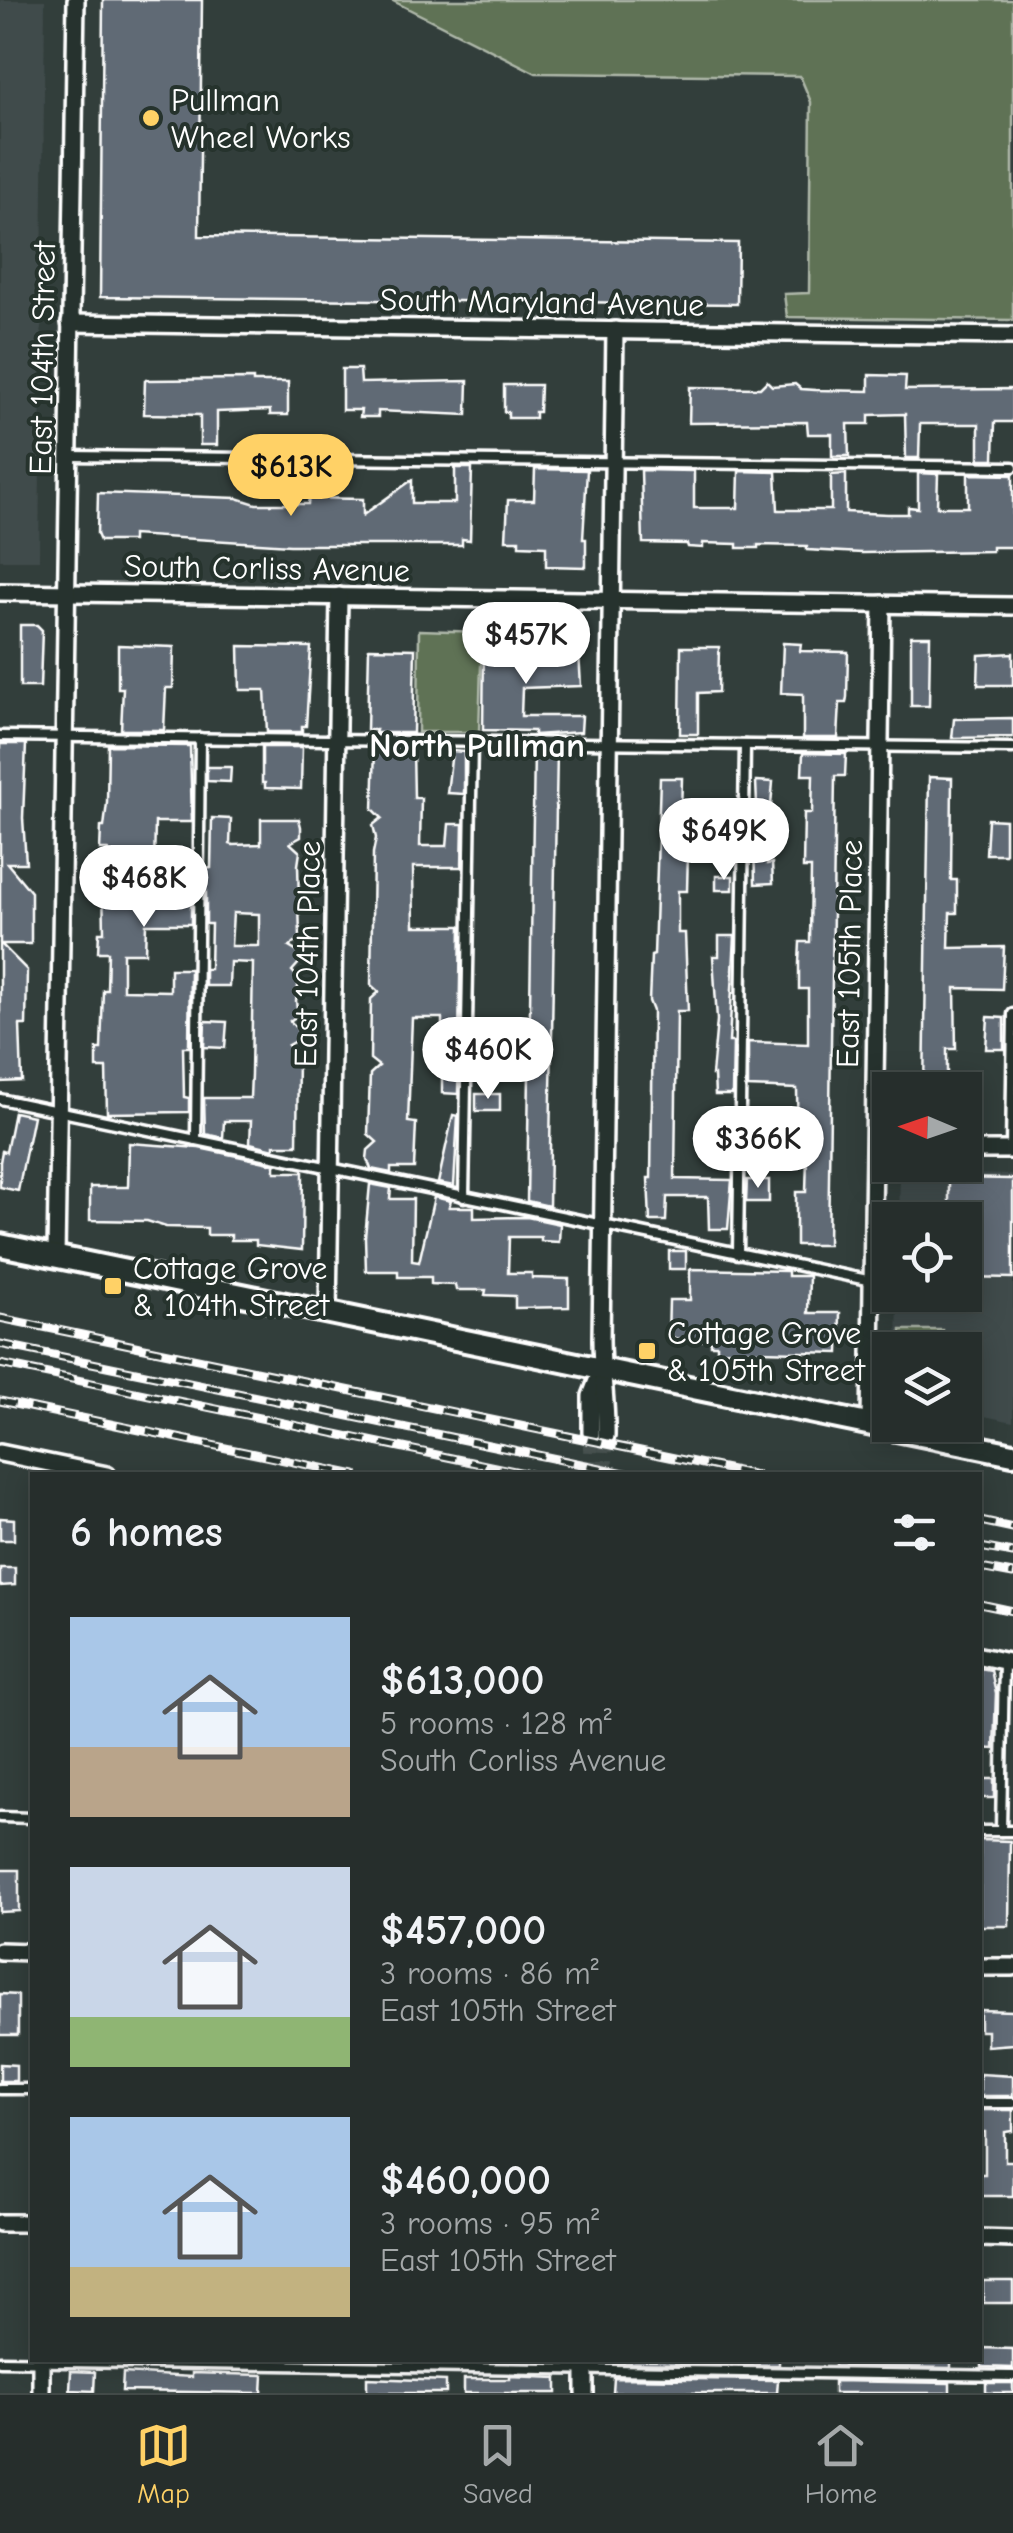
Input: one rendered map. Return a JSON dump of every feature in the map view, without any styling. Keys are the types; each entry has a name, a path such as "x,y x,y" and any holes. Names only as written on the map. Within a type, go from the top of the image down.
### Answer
{"street":[{"name":"East 104th Street","path":"56,1256 76,0"},
{"name":"South Maryland Avenue","path":"70,323 1013,336"},
{"path":"598,1435 607,1400 601,1369 615,330"},
{"name":"South Corliss Avenue","path":"0,592 1013,606"},
{"name":"East 104th Place","path":"328,1312 338,596"},
{"name":"East 105th Place","path":"882,604 882,1072"},
{"path":"982,1150 1012,1150"},
{"path":"0,1245 1013,1454"},
{"name":"East 105th Place","path":"870,1424 872,1281"},
{"path":"0,1454 54,1470"},
{"path":"982,1656 1009,1662"},
{"path":"0,1952 30,1952"},
{"path":"982,1967 1013,1967"},
{"path":"0,2223 30,2224"},
{"path":"982,2238 1013,2238"},
{"path":"41,2393 42,2362"},
{"path":"585,2365 585,2393"}],"lane":[{"path":"68,456 1013,467"},
{"path":"0,736 1013,748"},
{"path":"196,1140 200,738"},
{"path":"464,1197 472,742"},
{"path":"738,1254 745,745"},
{"path":"1012,1150 1013,1014"},
{"path":"0,1099 872,1281"},
{"path":"1001,1831 1009,1662"},
{"path":"0,1817 30,1818"},
{"path":"982,1831 1013,1832"},
{"path":"0,2089 30,2089"},
{"path":"982,2102 1013,2103"},
{"path":"0,2361 30,2361"},
{"path":"178,2362 585,2365 1013,2376"}],"shaded area":[{"path":"0,0 45,0 39,560 0,560"},
{"path":"982,1174 1013,1175 1013,1422 982,1416 982,1332 897,1332 898,1312 982,1312 982,1202 899,1202 900,1182 982,1182"}],"green space":[{"path":"391,0 1013,0 1013,320 787,317 784,294 809,293 811,102 800,76 536,73"},
{"path":"419,630 482,632 479,732 418,732"},
{"path":"901,1330 943,1330 943,1332"}],"building":[{"name":"Pullman Wheel Works","path":"103,0 202,0 199,236 738,243 737,304 100,297"},
{"path":"342,369 360,369 361,383 468,381 467,415 378,411 378,417 360,417 361,410 342,410"},
{"path":"869,375 906,376 905,390 1013,389 1013,422 995,422 994,459 979,459 979,424 920,424 919,458 906,458 905,414 869,415 869,424 848,424 849,456 832,456 832,434 808,434 807,422 689,423 690,387 760,388 767,381 772,386 795,384 801,389 869,391"},
{"path":"145,380 288,382 288,415 270,415 270,410 217,412 217,445 200,445 200,415 144,414"},
{"path":"504,385 540,385 539,412 535,412 535,418 508,418 508,412 504,412"},
{"path":"455,468 472,468 470,540 462,539 462,545 290,545 132,535 132,541 100,541 97,534 98,493 237,498 256,504 308,504 309,498 363,499 363,515 412,480 412,503 455,503"},
{"path":"535,469 587,470 583,539 586,567 546,566 546,546 519,545 519,540 506,540 508,500 534,500"},
{"path":"641,470 694,471 694,508 738,508 739,471 776,472 778,510 831,510 831,475 846,474 846,512 887,514 908,514 908,507 918,508 918,473 938,474 937,507 968,507 968,474 1013,475 1013,547 992,547 992,551 862,553 807,550 807,546 737,548 737,544 703,543 703,548 643,543"},
{"path":"20,625 37,625 42,630 40,687 20,687"},
{"path":"911,636 930,636 929,706 911,706"},
{"path":"783,643 801,644 800,651 848,652 847,697 846,703 840,703 838,738 803,738 803,694 781,693"},
{"path":"484,644 522,644 522,649 579,653 581,686 522,688 521,716 582,716 581,732 534,735 534,731 483,730"},
{"path":"118,645 174,647 173,688 166,688 164,730 121,730 123,688 118,688"},
{"path":"239,646 311,647 306,726 302,726 302,732 267,732 265,690 240,690"},
{"path":"681,647 719,647 718,692 698,693 698,734 680,734"},
{"path":"369,648 415,649 413,733 367,730"},
{"path":"1013,653 1013,685 978,685 979,655"},
{"path":"1013,718 1013,737 952,738 954,719"},
{"path":"0,744 26,744 26,863 7,863 31,892 31,944 1,944 27,970 26,1025 20,1025 22,1081 0,1082"},
{"path":"108,745 190,746 192,822 155,822 154,867 191,868 191,924 146,924 145,953 123,953 123,990 170,991 170,969 190,969 189,1047 183,1047 184,1097 189,1098 189,1112 107,1113 106,1068 97,1068 103,990 107,990 108,952 98,952 99,932 104,932 103,885 108,885 108,850 100,850 107,803"},
{"path":"262,747 302,747 301,789 265,788"},
{"path":"375,748 413,748 414,798 421,798 420,846 447,846 449,824 463,824 462,867 413,867 414,926 461,926 458,1094 442,1093 442,1018 412,1018 408,1122 416,1123 414,1168 391,1168 391,1173 371,1169 367,1159 368,1150 377,1142 368,1134 370,1074 379,1066 370,1059 371,999 379,992 371,985 376,838 373,825 382,818 373,809"},
{"path":"534,750 557,750 549,1206 527,1201"},
{"path":"452,751 464,752 464,794 447,793"},
{"path":"803,753 846,754 845,776 835,776 828,1245 796,1245 796,1192 806,1192 807,1156 798,1156 797,1089 748,1087 748,1042 808,1044 808,989 799,989 799,963 800,942 810,942 811,868 803,868 804,813 812,813 813,775 802,775"},
{"path":"207,767 231,767 230,782 207,781"},
{"path":"929,777 952,778 951,880 957,880 957,913 950,913 949,948 1004,947 1002,989 955,988 956,1049 947,1049 947,1072 924,1072"},
{"path":"660,778 682,778 680,851 688,851 687,891 678,891 678,933 685,933 688,1011 677,1011 675,1179 732,1180 728,1229 709,1229 708,1197 667,1197 666,1221 650,1221 653,1011 649,1001"},
{"path":"756,781 773,782 769,829 758,829"},
{"path":"212,818 231,819 233,845 261,844 261,819 299,819 301,837 290,843 300,852 300,938 289,947 299,953 299,963 292,971 299,979 298,1015 290,1021 298,1029 297,1040 288,1045 298,1055 297,1145 274,1145 274,1149 250,1143 251,1121 224,1121 223,1138 205,1134 204,1098 250,1098 251,1074 253,963 230,962 229,986 205,986 205,969 210,969 211,924 206,924 206,869 211,868","holes":["233,913 259,914 259,946 231,946"]},
{"path":"988,819 1005,820 1005,854 986,854"},
{"path":"768,838 767,864 772,863 773,883 755,884 754,839"},
{"path":"716,876 733,876 733,890 716,890"},
{"path":"719,936 735,936 729,1042 733,1042 732,1095 715,1095 712,1075 717,1020 713,956 719,956"},
{"path":"988,1017 1004,1018 1004,1049 986,1049"},
{"path":"205,1021 227,1022 225,1048 204,1047"},
{"path":"476,1094 500,1094 500,1111 476,1111"},
{"path":"14,1112 33,1116 18,1191 0,1187 2,1151 6,1152"},
{"path":"453,1115 458,1116 454,1186 438,1183"},
{"path":"129,1143 199,1148 275,1164 275,1172 303,1172 302,1250 256,1245 256,1240 231,1240 231,1235 207,1235 207,1228 90,1220 90,1187 128,1187"},
{"path":"1013,1179 1013,1278 982,1277 982,1202 949,1202 949,1182"},
{"path":"747,1180 769,1180 769,1202 746,1202"},
{"path":"370,1184 391,1188 390,1199 413,1199 412,1261 419,1262 434,1197 451,1201 449,1207 474,1207 474,1218 527,1217 560,1224 559,1242 541,1241 541,1237 509,1237 508,1273 569,1279 569,1307 515,1308 515,1296 485,1295 486,1290 456,1290 455,1285 431,1284 431,1277 398,1277 398,1271 366,1271"},
{"path":"669,1251 686,1251 686,1269 669,1269"},
{"path":"690,1269 788,1271 788,1276 809,1276 808,1313 840,1313 839,1353 717,1350 711,1341 668,1338 669,1300 690,1300"},
{"path":"0,1518 14,1519 14,1540 0,1540"},
{"path":"0,1568 15,1568 15,1585 0,1586"},
{"path":"982,1668 991,1670 996,1693 994,1749 982,1748"},
{"path":"982,1779 994,1779 994,1798 982,1798"},
{"path":"982,1840 1010,1841 1009,1926 982,1926"},
{"path":"0,1870 19,1870 19,1911 0,1912"},
{"path":"0,1994 18,1995 18,2035 0,2035"},
{"path":"982,2010 1013,2011 1013,2044 987,2046 987,2031 982,2031"},
{"path":"0,2064 16,2065 16,2081 0,2081"},
{"path":"982,2074 1013,2076 1013,2096 982,2096"},
{"path":"982,2110 1013,2110 1013,2131 1005,2132 1005,2161 1013,2161 1013,2196 982,2196"},
{"path":"983,2281 1013,2281 1013,2303 983,2303"},
{"path":"982,2348 1013,2349 1013,2368 982,2367"},
{"path":"779,2362 779,2365 614,2363"},
{"path":"834,2362 951,2362 951,2368 834,2366"},
{"path":"71,2371 95,2372 94,2391 70,2390"},
{"path":"123,2373 192,2377 192,2373 263,2375 262,2393 122,2391"},
{"path":"367,2378 446,2381 446,2393 367,2393"},
{"path":"557,2378 557,2393 464,2393 464,2379"},
{"path":"614,2378 778,2380 777,2393 613,2393"},
{"path":"834,2381 950,2383 950,2393 834,2393"},
{"path":"986,2383 1013,2383 1013,2393 986,2393"}],"tunnel":[{"path":"590,1472 591,1433"},
{"path":"605,1472 606,1436"}],"railway":[{"path":"0,1318 742,1472"},
{"path":"0,1344 619,1472"},
{"path":"0,1364 520,1472"},
{"path":"0,1401 342,1472"},
{"path":"982,1521 1013,1528"},
{"path":"982,1547 1013,1553"},
{"path":"982,1568 1013,1574"},
{"path":"982,1604 1013,1611"}],"place":[{"name":"Pullman Wheel Works","path":"151,118"},
{"name":"Cottage Grove & 104th Street","path":"113,1286"},
{"name":"Cottage Grove & 105th Street","path":"647,1351"}],"district":[{"name":"North Pullman","path":"477,745"}]}
